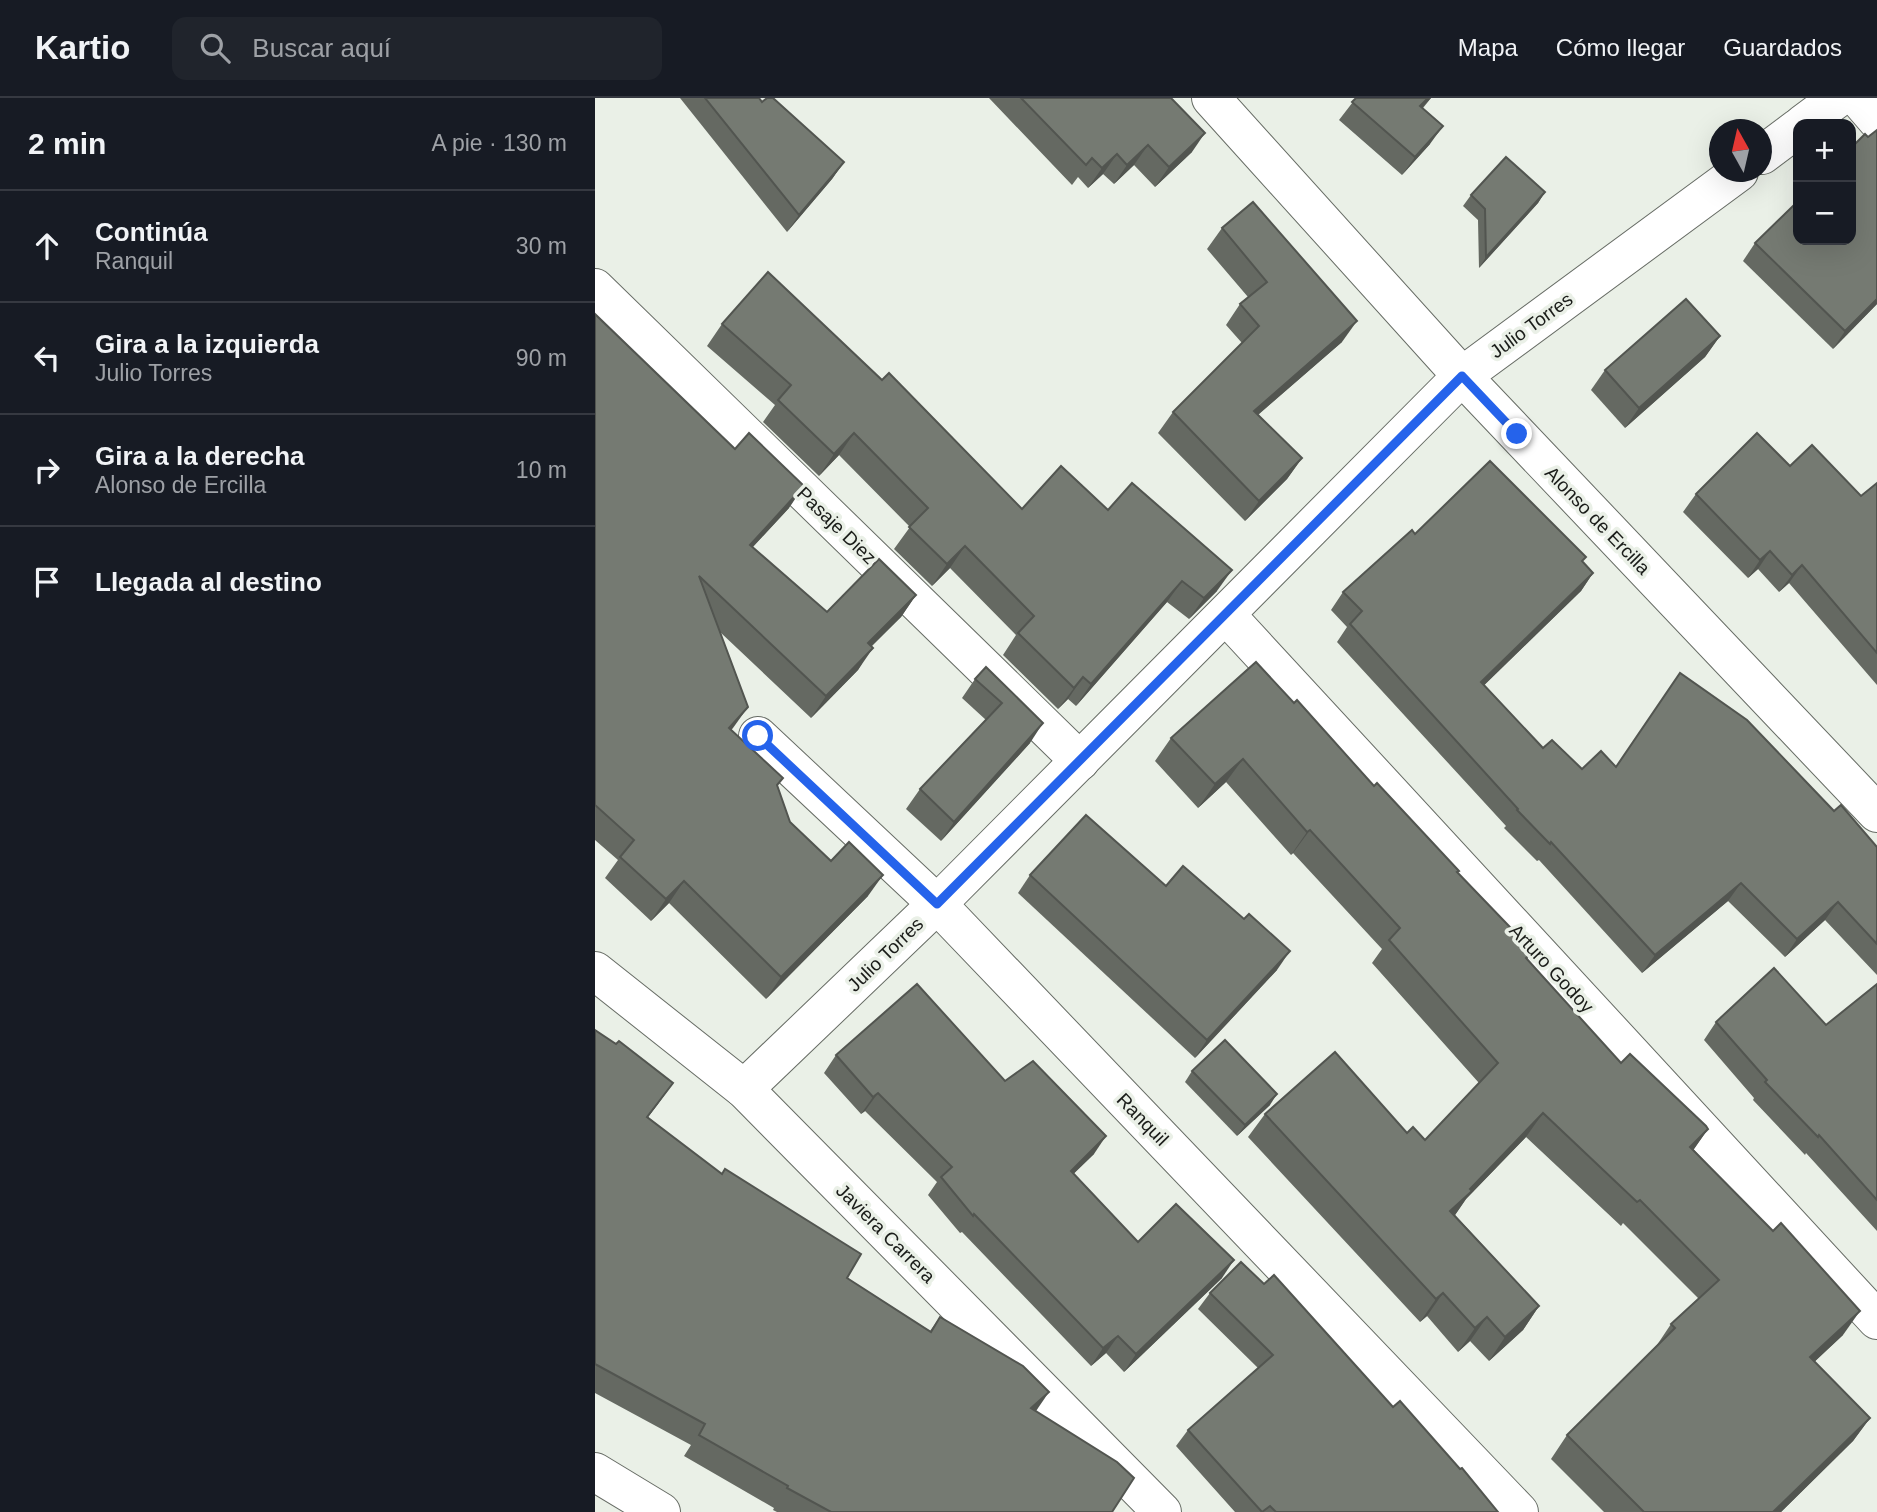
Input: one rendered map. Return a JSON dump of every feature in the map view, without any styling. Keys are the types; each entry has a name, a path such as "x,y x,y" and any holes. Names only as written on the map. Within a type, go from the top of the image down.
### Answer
{"street":[{"name":"Alonso de Ercilla","path":"1211,98 1462,376 1877,813"},
{"path":"1810,119 1838,98"},
{"path":"1858,98 1877,120"},
{"path":"1772,148 1793,132"},
{"name":"Julio Torres","path":"744,1089 937,904 1462,376 1725,182"},
{"name":"Pasaje Diez","path":"595,288 1080,761"},
{"name":"Arturo Godoy","path":"1226,615 1877,1320"},
{"name":"Ranquil","path":"758,736 937,904 1519,1512"},
{"name":"Javiera Carrera","path":"595,971 744,1089 1162,1512"},
{"path":"595,1472 661,1512"}],"building":[{"path":"705,98 759,98 762,102 773,98 844,162 799,215"},
{"path":"1021,98 1171,98 1205,133 1169,167 1148,145 1127,165 1117,154 1102,168 1092,158 1086,165"},
{"path":"1356,98 1428,98 1420,106 1443,126 1415,157 1352,102"},
{"path":"1877,130 1877,299 1845,331 1755,243 1793,206 1793,245 1856,245 1856,143 1865,134 1868,137"},
{"path":"1506,157 1545,192 1486,257 1485,209 1471,195"},
{"path":"1253,202 1357,321 1254,411 1302,458 1259,501 1173,412 1259,326 1240,304 1267,282 1222,228"},
{"path":"768,272 882,380 889,373 1022,509 1061,466 1108,510 1132,483 1232,570 1204,598 1182,581 1091,684 1083,677 1074,688 1018,633 1034,616 965,546 947,564 909,527 928,508 854,433 834,454 778,400 791,385 722,324"},
{"path":"1686,299 1720,336 1639,408 1605,370"},
{"path":"595,314 735,449 749,433 804,486 750,545 827,612 879,559 916,595 868,643 873,648 826,696 699,576 748,707 729,728 783,778 777,785 790,822 831,861 849,842 883,875 781,977 684,881 666,899 620,857 634,840 595,805"},
{"path":"1757,433 1790,466 1812,445 1861,496 1877,483 1877,653 1802,565 1792,575 1770,551 1760,560 1696,494"},
{"path":"1490,461 1586,557 1582,561 1593,573 1481,682 1543,748 1552,740 1582,769 1601,751 1616,767 1680,673 1747,720 1834,811 1841,805 1877,847 1877,944 1838,902 1797,939 1741,883 1655,955 1551,842 1550,844 1517,810 1350,624 1362,611 1343,592 1412,530 1415,534"},
{"path":"1256,662 1294,703 1297,700 1374,786 1377,783 1533,951 1526,958 1621,1063 1630,1054 1706,1126 1708,1129 1690,1147 1773,1231 1781,1223 1860,1311 1810,1357 1870,1418 1773,1512 1644,1512 1567,1435 1675,1328 1671,1324 1719,1280 1640,1200 1637,1202 1543,1113 1470,1189 1472,1191 1450,1211 1539,1306 1505,1337 1487,1317 1475,1328 1443,1293 1436,1299 1265,1114 1335,1052 1407,1133 1413,1127 1425,1140 1498,1063 1389,940 1400,928 1310,830 1307,832 1243,759 1215,784 1171,738"},
{"path":"986,667 1043,723 954,822 920,789 1002,703 975,679"},
{"path":"1086,815 1166,886 1183,866 1244,919 1249,914 1290,951 1207,1040 1030,875"},
{"path":"1774,968 1826,1025 1877,984 1877,1200 1819,1135 1818,1137 1765,1082 1767,1080 1716,1022"},
{"path":"917,984 1005,1081 1033,1061 1106,1136 1071,1171 1138,1242 1176,1204 1234,1260 1136,1354 1118,1336 1103,1348 974,1214 973,1216 941,1177 952,1167 878,1093 873,1097 836,1055"},
{"path":"595,1030 616,1044 619,1041 673,1083 647,1117 722,1174 725,1169 861,1254 847,1278 931,1332 940,1317 1023,1366 1049,1392 1031,1408 1117,1462 1134,1478 1112,1512 831,1512 699,1435 705,1424 595,1364"},
{"path":"1225,1040 1277,1094 1245,1125 1192,1071"},
{"path":"1241,1262 1264,1284 1274,1275 1393,1407 1400,1401 1460,1469 1462,1468 1498,1512 1276,1512 1270,1506 1262,1512 1188,1430 1273,1355 1210,1293"}],"route":[{"path":"758,736 937,904 1462,376 1517,434"}]}
